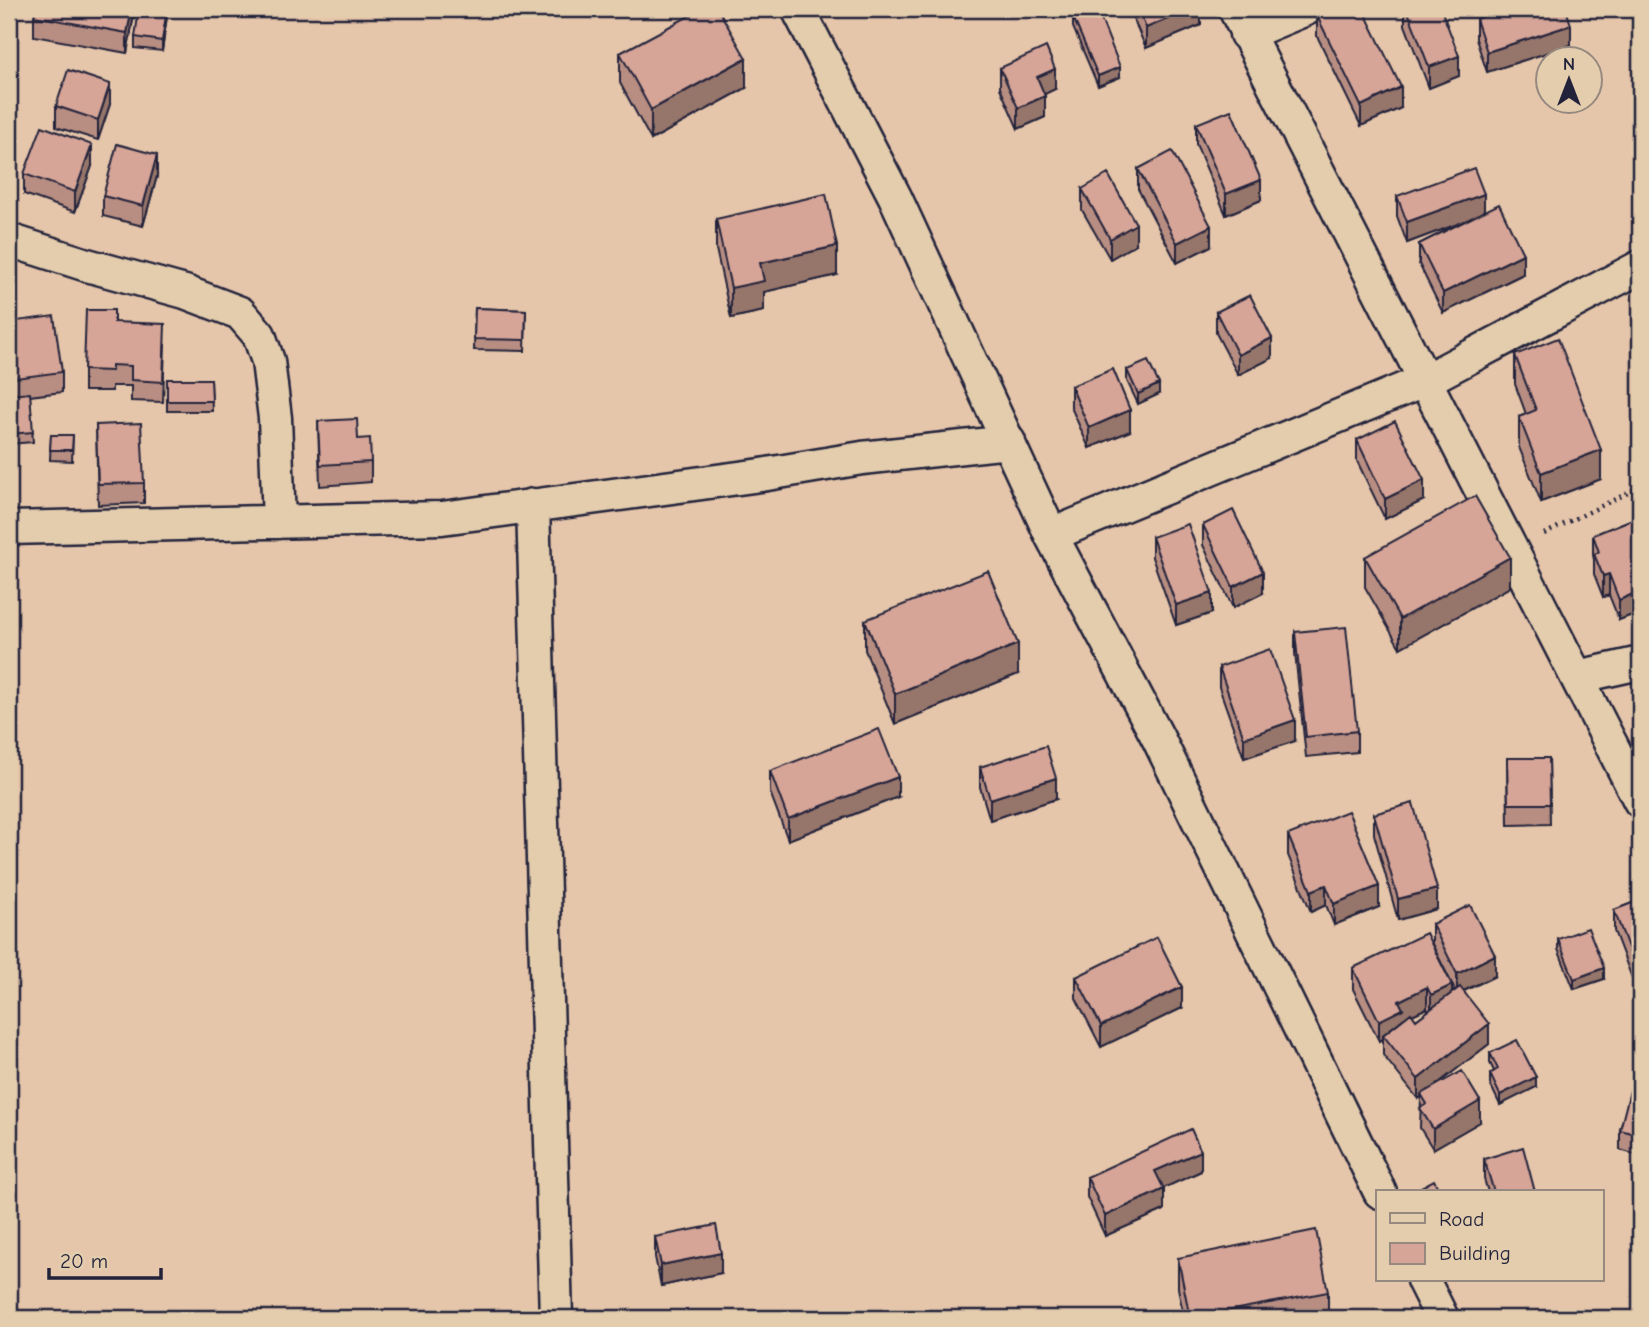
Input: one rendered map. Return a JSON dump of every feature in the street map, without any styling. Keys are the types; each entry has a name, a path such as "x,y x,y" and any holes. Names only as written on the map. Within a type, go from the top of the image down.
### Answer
{"street":[{"path":"798,9 895,197 1051,535 1158,738 1379,1190"},
{"path":"1306,9 1241,21 1640,802"},
{"path":"9,240 185,292 240,313 259,335 268,361 275,418 279,522"},
{"path":"1051,535 1426,380 1640,267"},
{"path":"9,528 442,518 761,475 862,458 1009,442"},
{"path":"533,506 556,1318"},
{"path":"1577,677 1640,663"},
{"path":"1424,1282 1442,1318"}],"path":[{"path":"1511,550 1640,487"}],"building":[{"path":"36,9 132,9 127,33 34,16"},
{"path":"139,9 167,9 162,41 135,37"},
{"path":"702,9 718,9 746,58 651,110 620,53"},
{"path":"1097,9 1120,67 1098,76 1073,17"},
{"path":"1138,9 1191,9 1146,28"},
{"path":"1333,9 1363,9 1401,87 1361,106 1317,16"},
{"path":"1407,9 1441,9 1459,56 1429,67"},
{"path":"1506,9 1566,9 1571,25 1487,52 1476,19"},
{"path":"1046,47 1055,69 1037,77 1045,96 1018,108 1000,68"},
{"path":"68,70 110,84 98,120 56,106"},
{"path":"1231,110 1261,180 1226,194 1196,124"},
{"path":"42,126 92,145 75,192 24,174"},
{"path":"117,144 157,155 143,206 103,196"},
{"path":"1172,151 1211,226 1177,243 1138,169"},
{"path":"1474,168 1484,194 1407,222 1397,196"},
{"path":"1108,174 1136,224 1110,239 1082,189"},
{"path":"826,194 837,246 760,263 764,281 731,288 716,219"},
{"path":"1499,204 1523,254 1443,293 1419,244"},
{"path":"1250,295 1272,338 1238,355 1216,312"},
{"path":"475,308 526,310 525,340 474,339"},
{"path":"86,310 114,310 114,322 165,324 163,382 131,380 131,366 112,365 112,371 84,370"},
{"path":"54,316 62,372 16,378 9,322"},
{"path":"1558,338 1601,450 1541,473 1519,417 1536,410 1515,355"},
{"path":"1148,361 1159,384 1138,394 1127,370"},
{"path":"1113,369 1130,410 1089,428 1071,386"},
{"path":"167,379 211,379 212,401 167,401"},
{"path":"30,393 33,432 9,434 9,395"},
{"path":"357,419 358,439 370,438 371,462 320,465 318,421"},
{"path":"1395,421 1424,480 1385,499 1357,440"},
{"path":"141,423 144,483 98,484 96,425"},
{"path":"51,435 73,435 72,450 50,450"},
{"path":"1475,496 1510,557 1400,619 1365,557"},
{"path":"1233,510 1263,572 1233,587 1203,525"},
{"path":"1640,516 1640,591 1619,600 1609,574 1603,576 1594,554 1599,552 1593,535"},
{"path":"1188,524 1212,593 1176,605 1152,537"},
{"path":"988,571 1018,644 895,694 865,620"},
{"path":"1346,627 1357,731 1306,737 1295,632"},
{"path":"1270,649 1295,720 1244,738 1219,667"},
{"path":"879,729 898,777 788,819 770,771"},
{"path":"1046,746 1056,778 990,799 980,767"},
{"path":"1507,758 1549,758 1550,804 1508,804"},
{"path":"1413,803 1437,889 1398,899 1374,814"},
{"path":"1348,811 1379,886 1334,904 1326,885 1311,891 1288,835"},
{"path":"1640,900 1640,979 1614,910"},
{"path":"1470,905 1495,955 1457,974 1432,924"},
{"path":"1588,928 1604,968 1574,979 1558,939"},
{"path":"1426,933 1452,985 1431,995 1427,987 1399,1001 1403,1009 1379,1021 1353,968"},
{"path":"1157,937 1182,987 1101,1026 1076,977"},
{"path":"1460,987 1489,1024 1418,1079 1383,1035 1411,1013 1416,1020"},
{"path":"1517,1040 1536,1077 1500,1095 1490,1074 1498,1069 1490,1053"},
{"path":"1637,1063 1640,1064 1640,1135 1620,1130"},
{"path":"1462,1071 1480,1101 1433,1129 1420,1108 1427,1104 1421,1094"},
{"path":"1191,1129 1201,1151 1155,1171 1164,1189 1105,1216 1087,1177"},
{"path":"1523,1147 1534,1190 1493,1190 1484,1159"},
{"path":"1434,1180 1439,1190 1416,1190"},
{"path":"1640,1201 1640,1214 1634,1210"},
{"path":"716,1225 721,1253 661,1265 655,1237"},
{"path":"1316,1230 1328,1292 1190,1318 1178,1258"}]}
